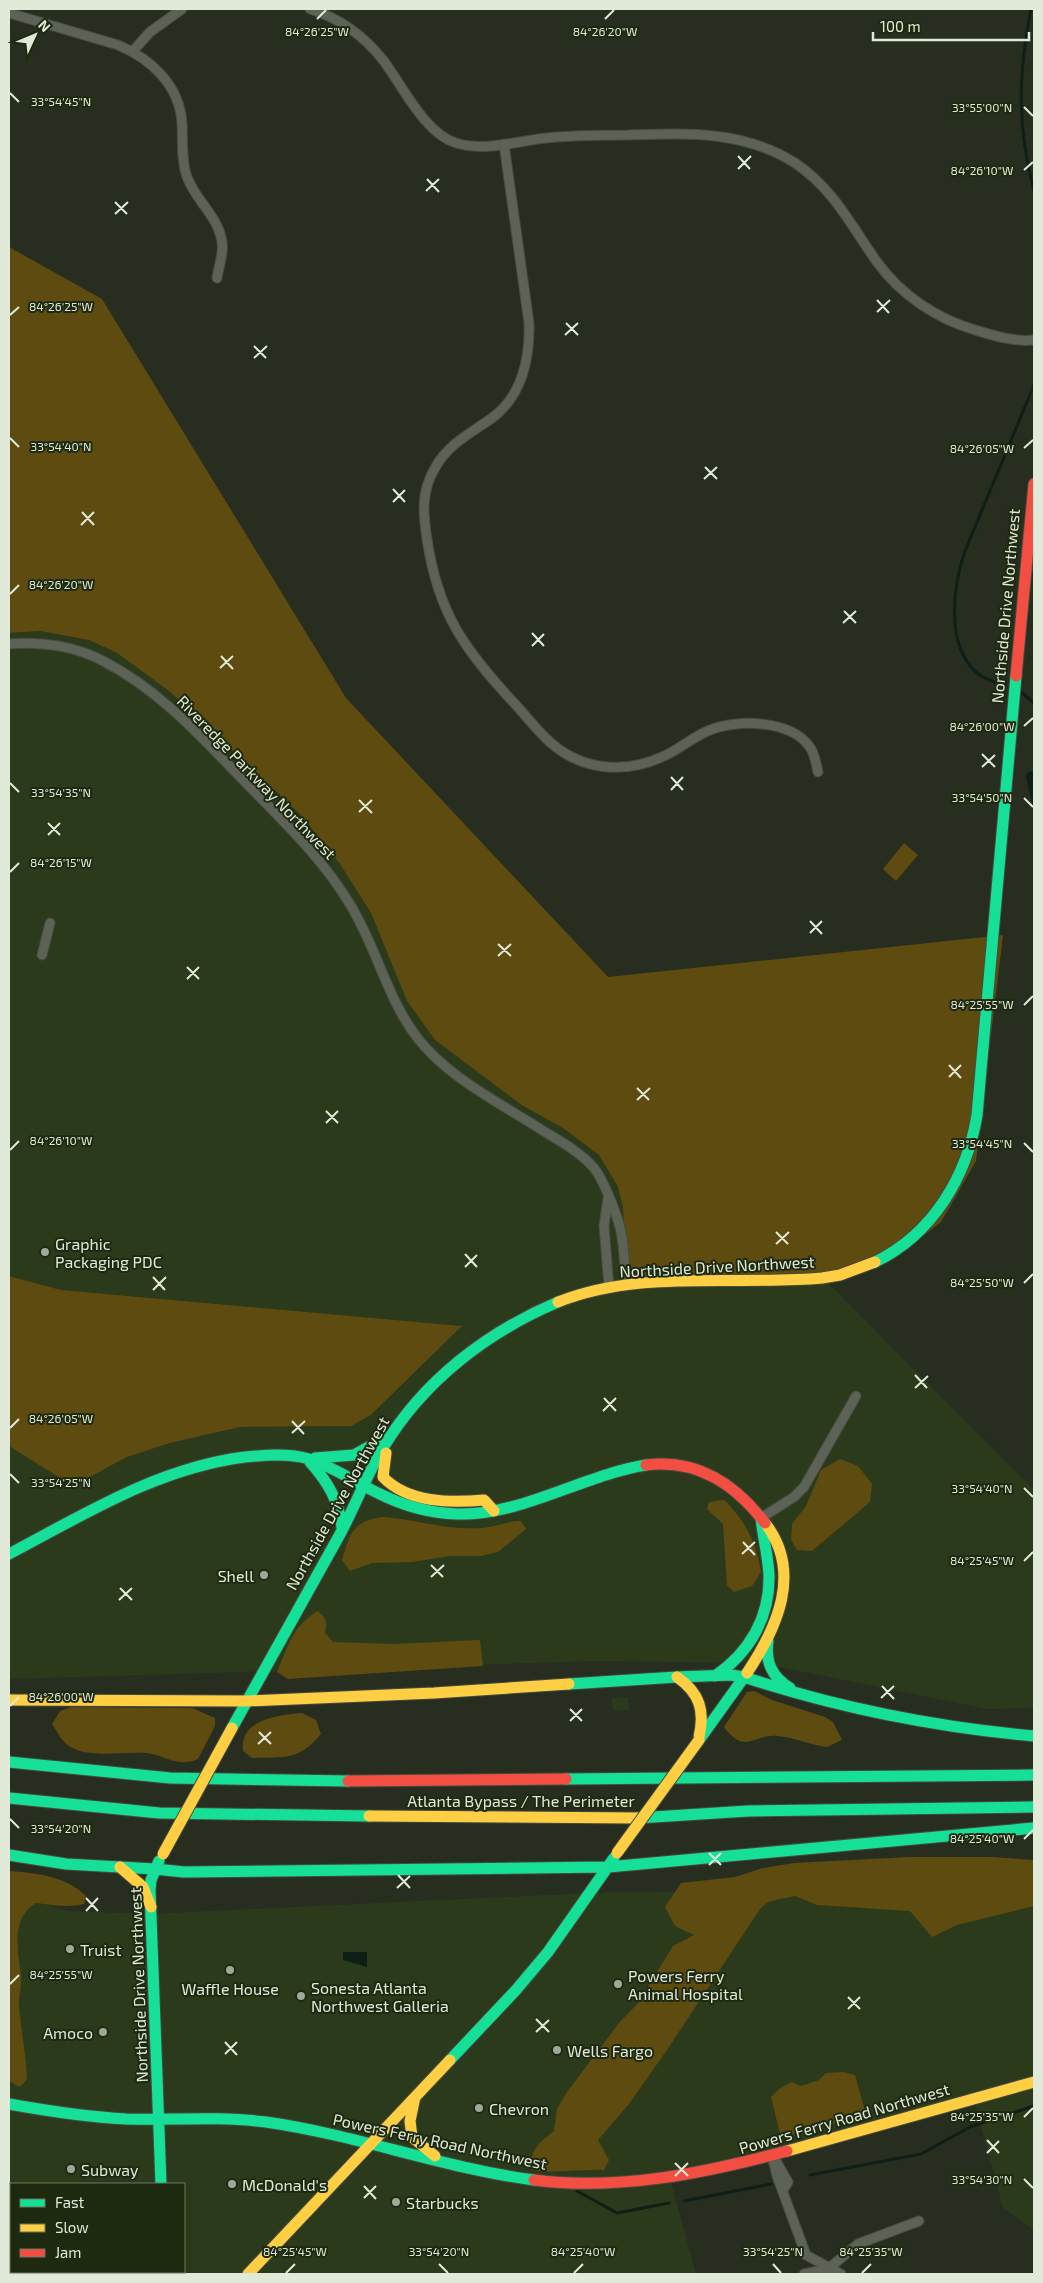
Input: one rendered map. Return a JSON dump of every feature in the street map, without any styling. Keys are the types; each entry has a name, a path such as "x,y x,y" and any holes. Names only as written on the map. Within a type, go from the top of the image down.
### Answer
{"main road":[{"name":"Northside Drive Northwest","path":"160,2183 150,1890 155,1869 342,1530 393,1433 419,1399 453,1366 506,1327 554,1303 609,1287 626,1285 793,1280 847,1273 882,1258 911,1238 936,1213 956,1184 970,1151 977,1115 1034,484"},
{"path":"9,1554 135,1487 165,1475 206,1464 247,1457 282,1456 306,1459 354,1456 374,1446 393,1433"},
{"path":"393,1433 383,1462 383,1476 394,1489 424,1499 469,1502 484,1500 494,1511"},
{"path":"248,2274 490,2018 539,1963 768,1642 782,1610 786,1586 778,1542 772,1530 746,1498 724,1482 700,1470 671,1464 634,1467 494,1511 458,1513 428,1510 389,1499 332,1469 306,1459"},
{"path":"306,1459 336,1496 342,1530"},
{"path":"714,1676 731,1666 743,1652 759,1626 766,1607 770,1577 761,1518"},
{"path":"768,1642 766,1658 771,1671 784,1685 806,1697"},
{"path":"677,1677 694,1690 702,1705 702,1725 699,1740"},
{"path":"9,1700 247,1701 677,1677 744,1677 806,1697 849,1708 950,1728 1034,1736"},
{"name":"Atlanta Bypass / The Perimeter","path":"9,1762 170,1778 347,1781 1034,1775"},
{"name":"Atlanta Bypass / The Perimeter","path":"9,1798 159,1813 640,1818 748,1811 1034,1808"},
{"path":"9,1855 66,1864 184,1872 608,1867 1034,1828"},
{"path":"120,1867 143,1887 151,1907"},
{"name":"Powers Ferry Road Northwest","path":"9,2104 72,2115 159,2119 218,2118 259,2121 302,2128 520,2178 580,2183 614,2183 683,2177 772,2156 1034,2082"},
{"path":"415,2096 410,2121 412,2138 420,2146 444,2161"}],"street":[{"path":"133,51 150,32 182,9"},
{"path":"310,9 337,20 366,41 382,59 430,126 441,136 466,146 504,144 556,137 698,133 726,136 764,147 797,165 826,189 844,210 878,263 904,292 932,312 968,328 1003,339 1034,340"},
{"path":"9,14 133,51 159,71 176,98 182,121 186,176 194,193 216,224 221,237 222,250 217,278"},
{"path":"504,144 529,324 529,349 522,377 509,400 494,417 465,435 448,449 435,468 426,489 424,514 429,553 440,593 453,625 478,664 550,742 565,754 582,762 611,768 640,766 665,756 709,730 746,723 772,726 802,739 810,746 818,772"},
{"name":"Riveredge Parkway Northwest","path":"9,644 37,643 71,649 104,661 139,683 175,712 308,848 334,880 365,931 399,1010 425,1047 460,1077 582,1156 594,1168 620,1225 626,1285"},
{"path":"42,956 50,923"},
{"path":"608,1198 604,1226 609,1287"},
{"path":"761,1518 787,1502 804,1487 856,1396"},
{"path":"772,2156 788,2182 783,2190 806,2255 828,2269 841,2274"},
{"path":"804,2274 828,2269 858,2244 919,2221"}],"shaded area":[{"path":"9,247 102,299 346,698 608,977 1003,935 976,1161 941,1222 892,1260 824,1279 627,1280 623,1208 618,1187 599,1155 563,1128 523,1106 435,1040 407,1001 371,913 340,864 300,814 169,691 117,653 89,640 40,631 9,633"},
{"path":"40,631 89,640 117,653 169,691 300,814 340,864 371,913 407,1001 435,1040 523,1106 563,1128 599,1155 618,1187 623,1208 824,1279 1034,1490 1034,1708 987,1709 761,1663 597,1661 9,1679 9,1446 73,1486 127,1457 170,1443 240,1427 351,1426 372,1415 462,1326 61,1290 9,1276 9,633"},
{"path":"1034,770 1034,812 1026,777 1027,773"},
{"path":"904,843 918,855 896,881 883,869"},
{"path":"9,1276 61,1290 462,1326 371,1415 351,1426 240,1427 170,1443 127,1457 73,1486 9,1446"},
{"path":"840,1459 858,1466 872,1484 870,1502 812,1551 797,1550 791,1540 792,1524 806,1506 821,1470"},
{"path":"724,1500 732,1508 749,1533 761,1572 752,1586 734,1592 727,1585 723,1524 707,1509 709,1502"},
{"path":"382,1517 457,1528 486,1527 521,1521 526,1529 498,1552 481,1556 450,1556 412,1562 372,1563 350,1571 342,1560 350,1536 364,1522"},
{"path":"317,1611 324,1618 326,1623 325,1633 333,1642 394,1644 480,1640 483,1666 288,1679 277,1672 288,1645 301,1624"},
{"path":"754,1691 772,1700 825,1717 833,1722 842,1740 827,1747 777,1736 763,1737 744,1742 738,1740 731,1736 724,1727 747,1692"},
{"path":"628,1697 629,1710 613,1711 612,1698"},
{"path":"71,1707 192,1708 215,1718 215,1726 198,1759 191,1761 177,1762 146,1753 106,1754 86,1752 66,1744 52,1724 60,1711"},
{"path":"302,1713 316,1720 321,1734 305,1749 290,1756 273,1758 252,1758 243,1751 243,1740 247,1732 254,1725 272,1717"},
{"path":"908,1857 992,1857 1034,1860 1034,1906 957,1925 932,1937 910,1911 817,1905 795,1896 767,1902 760,1909 629,2104 598,2140 609,2160 604,2170 550,2172 532,2170 533,2152 554,2131 557,2109 567,2092 619,2023 638,2003 673,1946 694,1935 675,1926 665,1907 681,1883 735,1877 763,1868 794,1863"},
{"path":"9,1871 30,1873 60,1880 78,1889 86,1896 84,1904 72,1906 36,1903 22,1918 19,1926 18,1946 21,1980 19,2006 27,2079 20,2087 9,2081"},
{"path":"1034,1885 1034,2231 1003,2207 974,2100 670,2179 696,2274 9,2274 9,1891 67,1911 150,1914 612,1892 868,1891"},
{"path":"343,1952 367,1952 367,1967 343,1960"},
{"path":"843,2072 855,2075 866,2115 781,2138 771,2097 779,2089 792,2082 801,2086 819,2080 826,2073"}],"waterway":[{"path":"1031,9 1024,56 1021,100 1028,167 1034,191"},
{"path":"1005,685 980,675 967,661 960,647 956,631 954,615 955,598 957,581 965,551 1034,385"},
{"path":"1019,690 1034,703"},
{"path":"810,2175 921,2154 970,2127 1034,2106"},
{"path":"684,2201 771,2184"},
{"path":"577,2191 617,2213 669,2203"}],"traffic: fast":[{"path":"875,1262 896,1250 914,1236 930,1219 956,1181 972,1138 977,1115 1016,676"},
{"path":"232,1728 339,1536 383,1448 399,1424 417,1401 459,1361 506,1328 558,1302"},
{"path":"315,1458 354,1455 388,1436"},
{"path":"9,1554 94,1509 152,1482 182,1471 245,1457 285,1455 309,1459 327,1466 371,1490 398,1502 417,1508 457,1514 505,1509 599,1477 646,1465"},
{"path":"310,1462 332,1492 341,1518 342,1528"},
{"path":"715,1676 738,1657 747,1645 755,1633 766,1606 769,1575 761,1518"},
{"path":"768,1641 767,1649 771,1668 774,1674 790,1688"},
{"path":"699,1740 747,1673"},
{"path":"569,1684 677,1677 731,1675 744,1677"},
{"path":"744,1677 815,1698 887,1715 923,1722 1034,1736"},
{"path":"9,1762 170,1778 348,1781"},
{"path":"566,1779 1034,1775"},
{"path":"9,1798 159,1813 369,1816"},
{"path":"638,1818 748,1811 1034,1807"},
{"path":"608,1867 1034,1828"},
{"path":"9,1855 66,1864 155,1869"},
{"path":"450,2060 516,1990 548,1952 614,1858"},
{"path":"159,1861 151,1880 150,1890 161,2183"},
{"path":"155,1869 184,1872 608,1867"},
{"path":"9,2104 111,2118 214,2119 266,2122 333,2135 467,2168 534,2180"}],"traffic: slow":[{"path":"558,1302 622,1285 655,1282 822,1278 840,1275 875,1262"},
{"path":"386,1453 383,1477 393,1486 405,1492 430,1499 444,1501 484,1500 494,1511"},
{"path":"747,1673 768,1637 782,1600 784,1580 782,1561 776,1542 765,1523"},
{"path":"677,1677 691,1689 699,1703 701,1711 699,1737"},
{"path":"247,1701 434,1693 569,1684"},
{"path":"9,1700 247,1701"},
{"path":"163,1854 232,1728"},
{"path":"617,1853 699,1740"},
{"path":"369,1816 638,1818"},
{"path":"120,1867 143,1887 151,1907"},
{"path":"248,2274 450,2060"},
{"path":"787,2151 1034,2082"},
{"path":"415,2097 410,2121 412,2137 435,2156"}],"traffic: jam":[{"path":"1016,676 1034,484"},
{"path":"646,1465 665,1464 682,1466 699,1470 714,1477 741,1497 765,1523"},
{"path":"348,1781 566,1779"},
{"path":"534,2180 598,2183 662,2178 693,2173 787,2151"}],"place":[{"name":"Graphic Packaging PDC","path":"45,1252"},
{"name":"Shell","path":"264,1575"},
{"name":"Truist","path":"70,1949"},
{"name":"Waffle House","path":"230,1970"},
{"name":"Powers Ferry Animal Hospital","path":"618,1984"},
{"name":"Sonesta Atlanta Northwest Galleria","path":"301,1996"},
{"name":"Amoco","path":"103,2032"},
{"name":"Wells Fargo","path":"557,2050"},
{"name":"Chevron","path":"479,2108"},
{"name":"Subway","path":"71,2169"},
{"name":"McDonald's","path":"232,2184"},
{"name":"Starbucks","path":"396,2202"}]}
